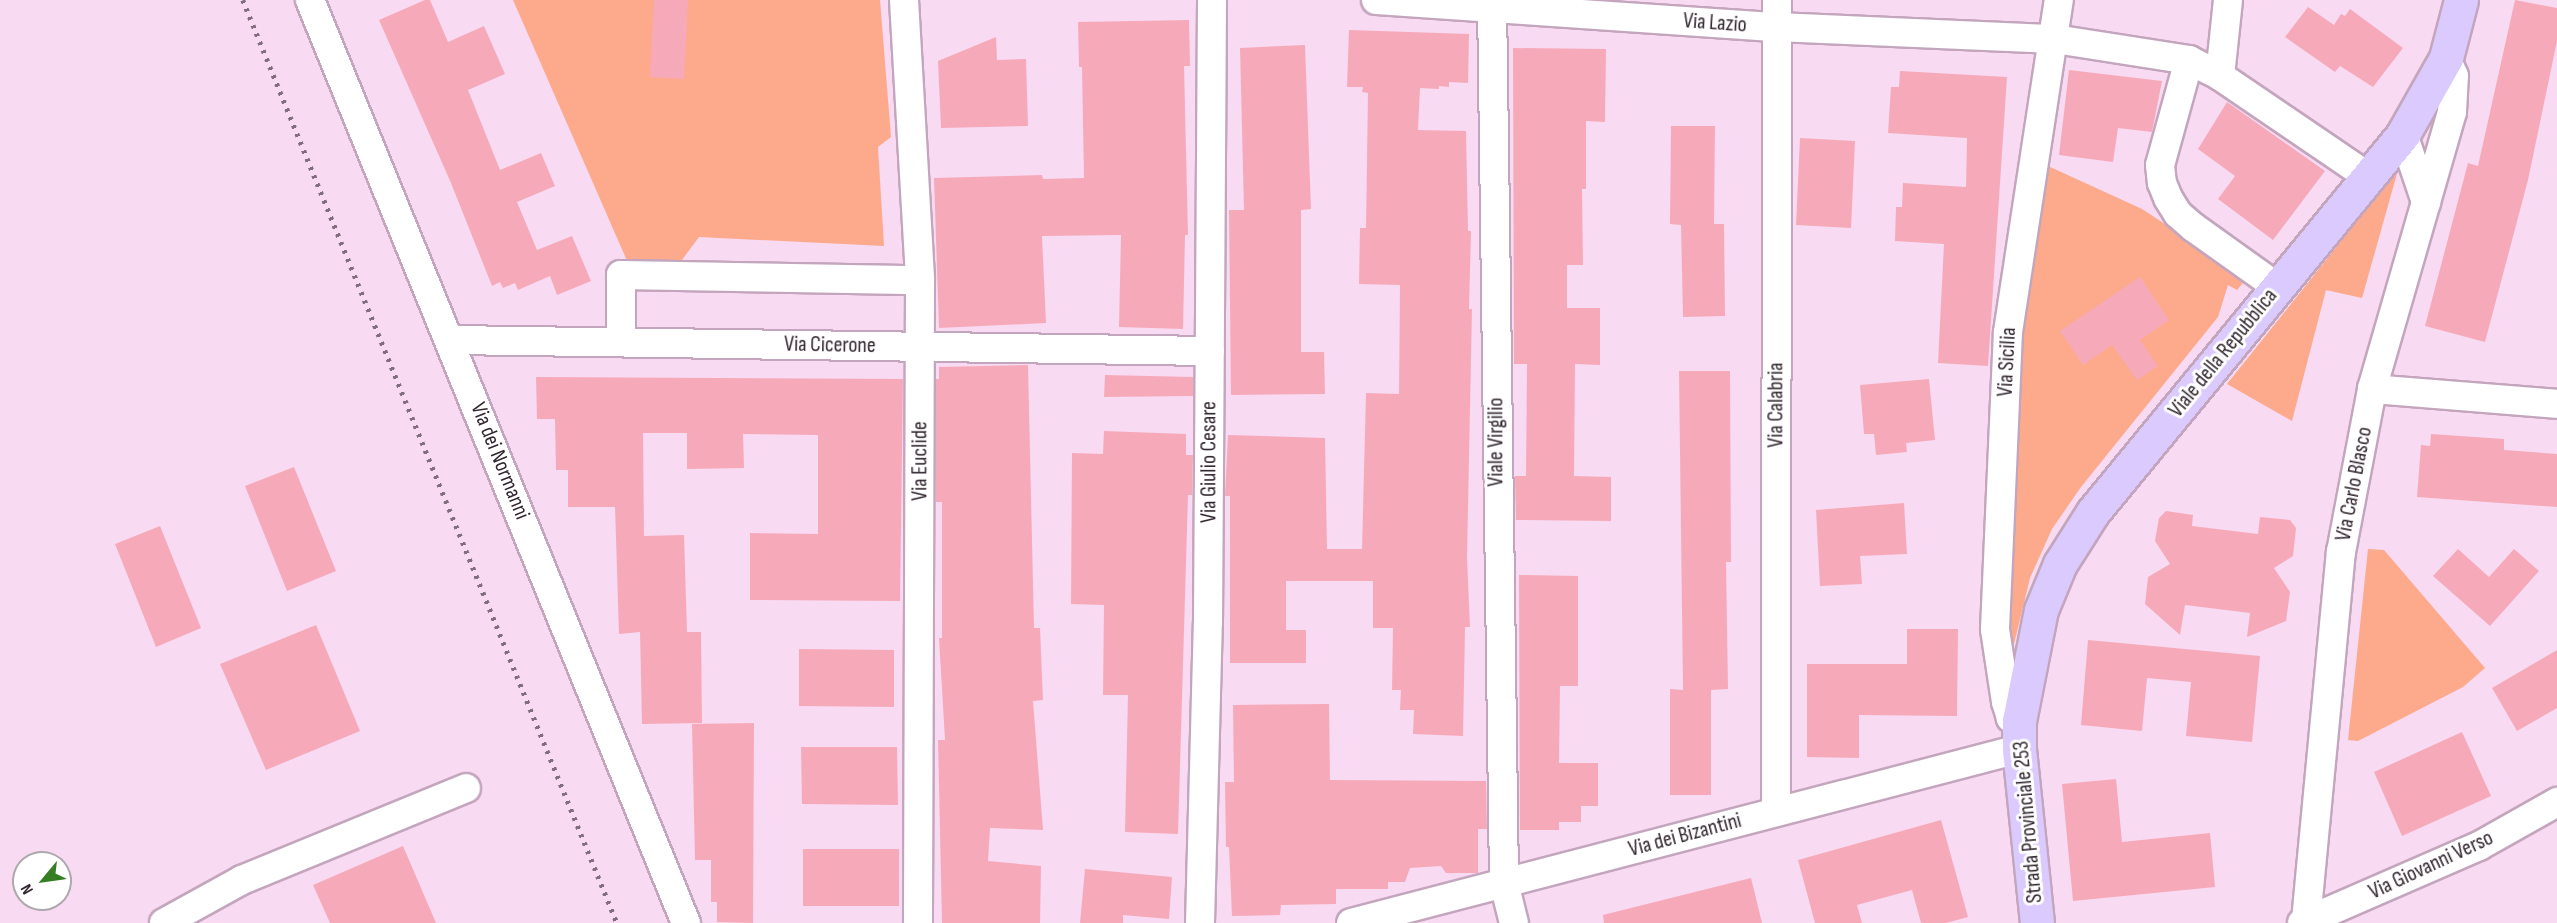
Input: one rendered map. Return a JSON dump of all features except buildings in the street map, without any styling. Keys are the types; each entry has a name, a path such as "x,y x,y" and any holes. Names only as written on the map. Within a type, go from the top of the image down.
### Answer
{"main road":[{"name":"Viale della Repubblica","path":"2015,724 2042,610 2060,564 2092,512 2403,134 2446,58 2461,0"},
{"name":"Strada Provinciale 253","path":"2015,724 2037,923"}],"street":[{"name":"Via dei Normanni","path":"310,0 451,340 686,923"},
{"name":"Via Euclide","path":"904,0 920,280 918,923"},
{"name":"Via Giulio Cesare","path":"1200,923 1208,622 1212,0"},
{"name":"Via Lazio","path":"1376,0 1777,13 2055,39 2188,60 2220,76 2367,176"},
{"name":"Via Sicilia","path":"2015,724 1995,629 2008,332 2055,39 2059,0"},
{"path":"2220,76 2228,0"},
{"name":"Viale Virgilio","path":"1492,4 1504,883 1514,923"},
{"name":"Via Calabria","path":"1776,811 1777,13"},
{"name":"Via Carlo Blasco","path":"2304,922 2341,552 2372,389 2451,112 2454,76 2446,58"},
{"path":"2188,60 2160,165 2162,183 2178,214 2277,287"},
{"path":"2403,134 2426,202"},
{"path":"621,341 621,275 920,280"},
{"name":"Via Cicerone","path":"451,340 1210,351"},
{"path":"2372,389 2557,404"},
{"path":"1978,758 1997,730 2015,724"},
{"name":"Via dei Bizantini","path":"1351,923 1978,758 2015,724"},
{"path":"164,923 242,880 466,788"},
{"name":"Via Giovanni Verso","path":"2304,922 2480,846 2557,802"}],"shaded area":[{"path":"513,0 880,0 891,137 878,147 884,246 699,237 679,264 628,263"},
{"path":"2048,166 2142,209 2247,278 2237,290 2228,285 2218,317 2081,487 2052,529 2030,578 2014,644 2009,643 2018,334"},
{"path":"2398,170 2362,298 2326,290 2292,421 2227,384"},
{"path":"2368,549 2384,550 2485,668 2463,687 2358,741 2348,740"}],"railway":[{"path":"243,0 617,923"}]}
